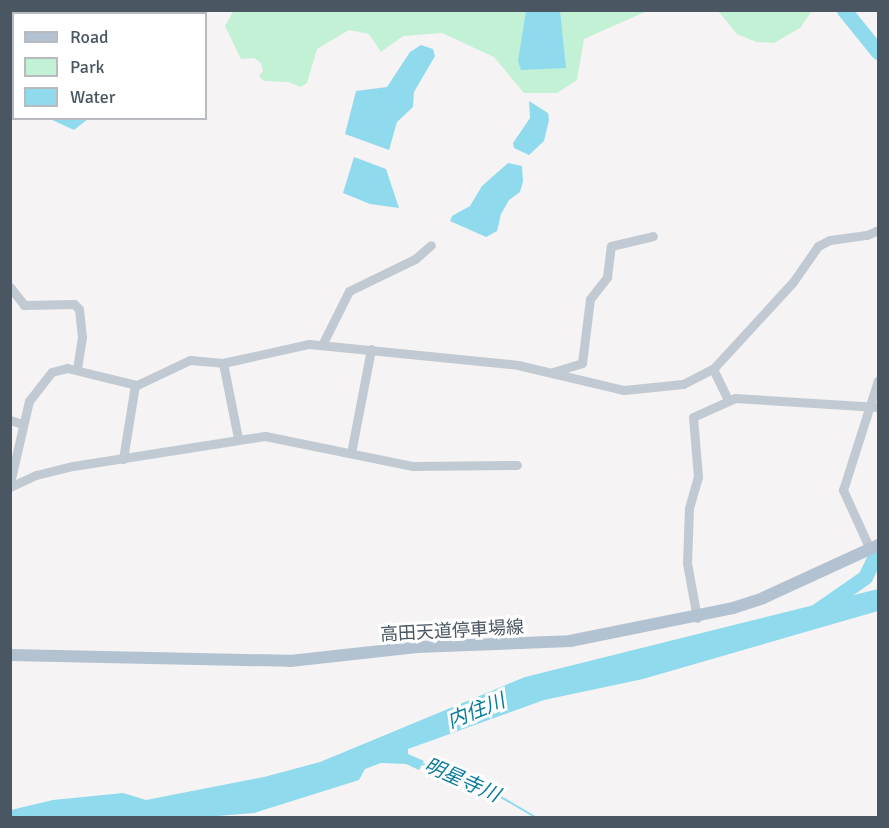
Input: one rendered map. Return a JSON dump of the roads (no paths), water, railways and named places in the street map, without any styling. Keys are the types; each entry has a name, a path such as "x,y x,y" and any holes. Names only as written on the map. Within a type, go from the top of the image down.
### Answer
{"main road":[{"name":"高田天道停車場線","path":"10,655 290,661 417,647 570,641 697,618 763,598 874,546"}],"street":[{"path":"10,485 22,424 33,393 51,372 67,368 135,385 190,360 223,363 283,347 322,345 518,364 624,390 683,384 713,369 793,282 819,246 830,240 867,235 879,230"},
{"path":"550,372 582,363 590,299 607,277 611,246 653,236"},
{"path":"322,345 354,286 415,259 431,245"},
{"path":"10,287 24,305 74,304 79,309 82,337 77,370"},
{"path":"351,453 371,350"},
{"path":"223,363 238,438"},
{"path":"713,369 727,398"},
{"path":"874,546 843,490 875,406 879,380"},
{"path":"123,459 135,385"},
{"path":"697,618 687,562 689,508 698,477 693,417 727,398 875,406"},
{"path":"10,420 22,424"},
{"path":"10,485 36,475 238,438 274,436 413,466 517,465"}],"water":[{"path":"526,11 560,11 566,68 521,70 518,61"},
{"path":"421,45 433,49 435,56 414,92 413,107 397,122 389,150 345,134 356,91 387,87 410,52"},
{"path":"529,101 548,113 549,120 544,141 529,155 514,148 513,143 530,118"},
{"path":"52,120 87,120 74,130"},
{"path":"354,157 386,169 399,208 370,204 343,193"},
{"path":"508,163 522,166 523,181 520,192 509,200 501,214 497,231 486,237 450,221 452,216 470,206 482,186"},
{"name":"内住川","path":"878,589 878,611 643,679 544,700 408,749 408,754 424,761 419,770 406,764 381,763 365,769 359,780 254,813 193,818 11,817 11,810 53,800 123,793 146,800 264,777 320,762 525,677"}],"waterway":[{"path":"844,10 878,52"},
{"path":"812,614 865,577 878,550"},
{"name":"明星寺川","path":"420,763 489,790 537,818"}]}
